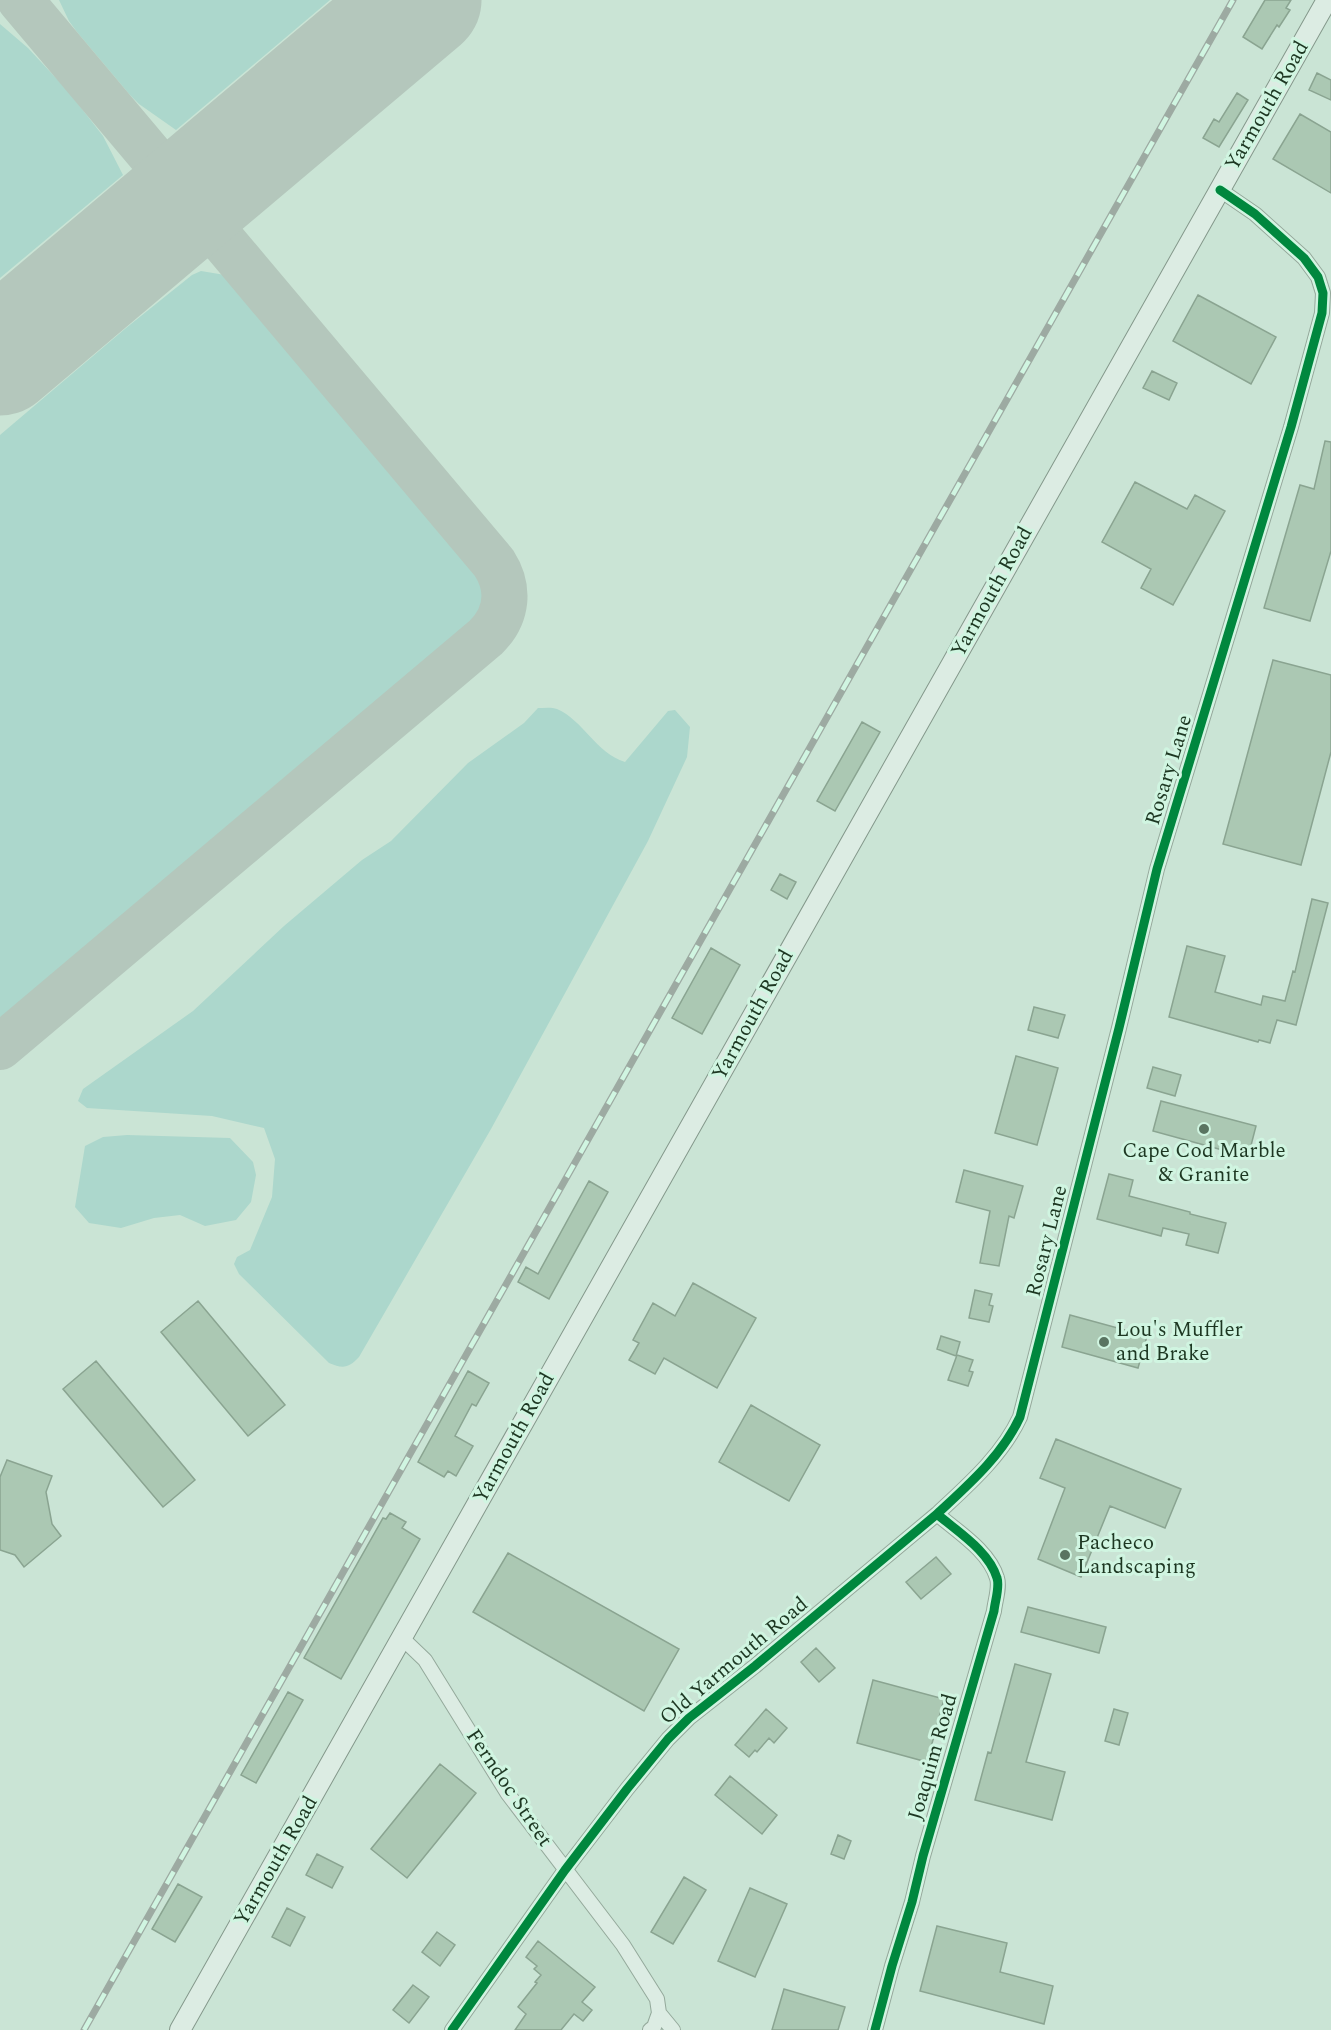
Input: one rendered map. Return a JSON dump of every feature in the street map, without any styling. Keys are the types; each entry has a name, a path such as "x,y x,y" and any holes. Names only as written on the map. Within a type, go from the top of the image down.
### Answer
{"main road":[{"name":"Yarmouth Road","path":"180,2030 1327,0"}],"street":[{"name":"Rosary Lane","path":"1024,1405 1155,877 1291,427 1322,313 1323,293 1318,277 1304,258 1256,214 1220,190"},
{"name":"Old Yarmouth Road","path":"452,2030 566,1870 649,1762 688,1718 755,1666 937,1514 997,1452 1016,1425 1024,1405"},
{"name":"Joaquim Road","path":"875,2030 923,1856 990,1629 997,1590 998,1580 989,1562 974,1545 937,1514"},
{"name":"Ferndoc Street","path":"402,1638 425,1659 508,1794 606,1922 647,1980 657,1999 659,2013 673,2030"},
{"path":"650,2030 654,2027 659,2013"}],"shaded area":[{"path":"59,0 330,0 176,130 130,95 77,32"},
{"path":"0,24 28,48 68,91 103,136 123,175 0,278"},
{"path":"201,271 225,275 252,301 482,572 488,600 483,614 464,636 0,1026 0,435 126,328 192,275"},
{"path":"538,708 555,708 566,714 606,751 625,762 668,711 675,710 690,727 687,757 648,841 491,1129 359,1357 346,1366 334,1365 329,1363 239,1274 234,1264 237,1257 250,1250 272,1197 275,1159 264,1128 212,1116 87,1108 78,1101 83,1089 193,1011 284,926 362,860 391,841 468,763 524,723"},
{"path":"127,1135 230,1138 253,1162 256,1175 251,1202 236,1220 205,1226 180,1215 154,1218 121,1228 89,1223 75,1207 85,1146 103,1137"}],"building":[{"path":"1265,0 1291,0 1286,8 1290,10 1279,27 1277,25 1262,49 1243,37"},
{"path":"1317,73 1331,80 1331,100 1309,90"},
{"path":"1237,93 1248,100 1219,147 1203,138 1214,119 1219,122"},
{"path":"1300,114 1331,132 1331,193 1273,159"},
{"path":"1198,295 1276,337 1251,384 1173,341"},
{"path":"1152,371 1177,383 1169,400 1143,388"},
{"path":"1325,441 1331,442 1331,551 1310,621 1264,608 1300,485 1314,489"},
{"path":"1135,482 1187,509 1195,495 1225,511 1173,605 1141,588 1151,569 1102,542"},
{"path":"1273,660 1331,675 1331,752 1301,865 1223,844"},
{"path":"862,722 880,732 835,811 817,801"},
{"path":"780,874 796,882 787,899 771,890"},
{"path":"1312,899 1328,903 1296,1025 1277,1020 1270,1043 1259,1040 1258,1042 1169,1017 1187,946 1225,956 1215,992 1261,1005 1263,996 1285,1001 1293,971 1295,972"},
{"path":"711,948 740,965 702,1034 672,1018"},
{"path":"1034,1007 1065,1015 1058,1038 1028,1030"},
{"path":"1016,1056 1058,1068 1037,1145 995,1133"},
{"path":"1153,1067 1181,1075 1175,1096 1147,1088"},
{"name":"Cape Cod Marble & Granite","path":"1161,1101 1256,1126 1248,1157 1153,1131"},
{"path":"964,1170 1023,1186 1014,1218 1009,1216 999,1266 980,1263 990,1211 956,1202"},
{"path":"1109,1174 1133,1180 1129,1196 1226,1223 1218,1253 1186,1245 1189,1234 1163,1228 1161,1236 1097,1219"},
{"path":"589,1181 608,1192 549,1299 518,1282 526,1267 538,1274"},
{"path":"693,1283 756,1318 717,1388 664,1358 655,1374 629,1360 639,1343 633,1340 653,1303 675,1316"},
{"path":"975,1290 992,1294 989,1305 993,1306 989,1322 969,1318"},
{"path":"198,1301 285,1405 248,1436 161,1332"},
{"name":"Lou's Muffler and Brake","path":"1070,1315 1147,1336 1138,1368 1062,1347"},
{"path":"941,1336 960,1342 956,1356 937,1349"},
{"path":"957,1355 973,1360 969,1371 973,1372 968,1386 948,1380"},
{"path":"96,1361 195,1480 163,1507 63,1389"},
{"path":"468,1371 489,1383 476,1406 472,1404 455,1436 473,1446 456,1476 448,1471 444,1477 418,1462"},
{"path":"751,1405 820,1445 789,1501 719,1462"},
{"path":"1056,1439 1181,1489 1165,1528 1110,1506 1081,1577 1038,1559 1065,1488 1040,1478"},
{"path":"7,1460 52,1476 46,1492 52,1524 61,1536 24,1567 15,1555 0,1550 0,1477"},
{"path":"390,1513 406,1522 402,1528 420,1539 341,1679 304,1658 383,1518 386,1519"},
{"path":"508,1553 679,1649 644,1711 473,1612"},
{"path":"936,1557 951,1574 921,1599 906,1582"},
{"path":"1028,1607 1106,1627 1099,1653 1021,1632"},
{"path":"816,1648 835,1668 819,1682 801,1662"},
{"path":"1015,1664 1051,1674 1026,1762 1065,1772 1052,1820 975,1800 988,1752 991,1753"},
{"path":"873,1680 944,1699 927,1762 857,1743"},
{"path":"288,1692 303,1700 256,1783 241,1775"},
{"path":"766,1709 787,1728 774,1743 769,1738 757,1752 755,1750 749,1757 735,1745"},
{"path":"1114,1709 1128,1713 1119,1745 1105,1741"},
{"path":"440,1764 476,1793 407,1878 371,1849"},
{"path":"730,1776 777,1815 762,1834 715,1795"},
{"path":"838,1835 851,1841 844,1859 831,1854"},
{"path":"317,1854 343,1867 332,1888 306,1875"},
{"path":"684,1877 706,1890 673,1944 651,1932"},
{"path":"178,1884 202,1897 175,1942 152,1929"},
{"path":"750,1888 787,1904 755,1977 718,1961"},
{"path":"287,1908 305,1917 290,1946 272,1937"},
{"path":"937,1926 1007,1943 1000,1972 1053,1986 1044,2024 920,1991"},
{"path":"437,1932 455,1945 440,1966 422,1952"},
{"path":"538,1941 595,1987 582,2002 592,2010 583,2021 574,2014 561,2030 515,2030 526,2014 518,2007 541,1975 534,1969 537,1966 526,1957"},
{"path":"413,1985 429,1997 409,2023 393,2010"},
{"path":"784,1989 845,2007 838,2030 772,2030"}],"taxiway":[{"path":"20,0 158,164 184,175 201,174 228,164"},
{"path":"0,1047 486,637 499,620 502,611 503,582 494,563 223,241 213,211 216,193 228,164"},
{"path":"150,230 171,227 196,228 223,241"}],"runway":[{"path":"0,357 423,0"}],"railway":[{"path":"84,2030 1233,0"}],"cycle path":[{"path":"452,2030 565,1870 668,1739 689,1718 937,1514 994,1457 1004,1445 1020,1417 1157,869 1291,427 1322,313 1323,293 1318,277 1304,258 1255,214 1220,190"},
{"path":"875,2030 994,1611 998,1590 997,1578 987,1559 972,1543 937,1514"}],"place":[{"name":"Cape Cod Marble & Granite","path":"1204,1129"},
{"name":"Lou's Muffler and Brake","path":"1104,1342"},
{"name":"Pacheco Landscaping","path":"1065,1555"}]}
